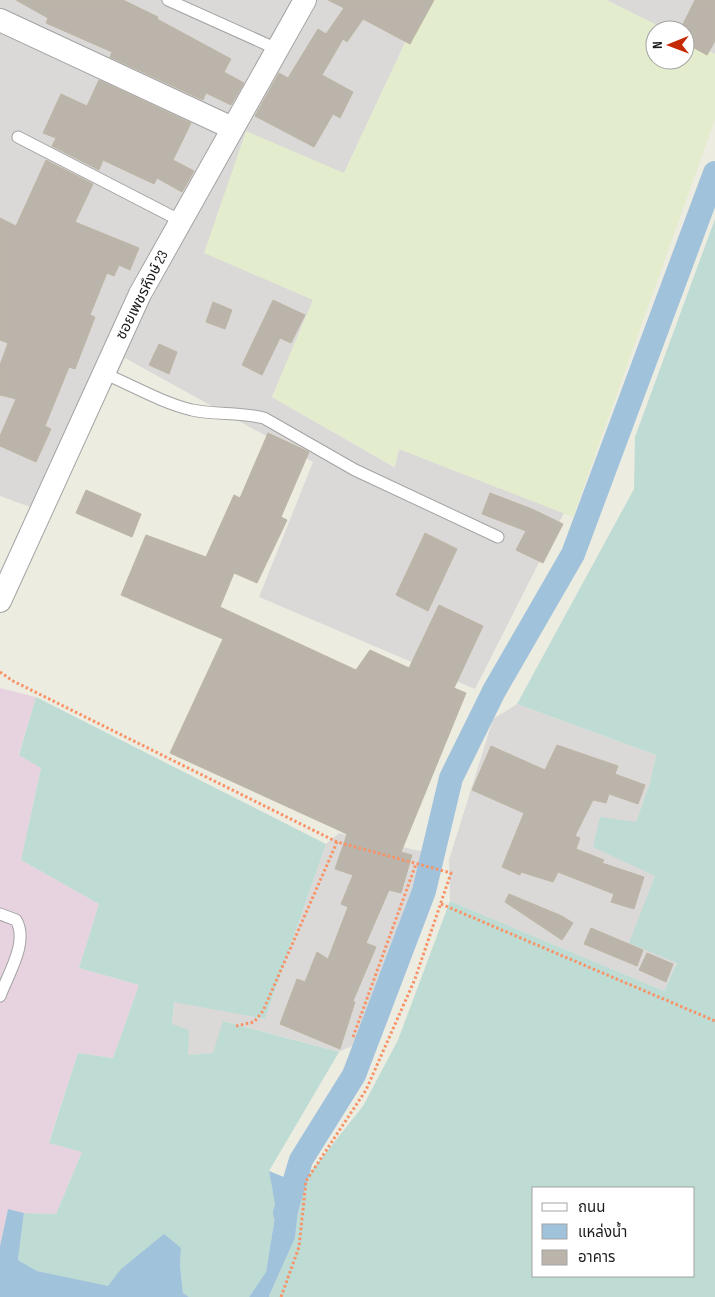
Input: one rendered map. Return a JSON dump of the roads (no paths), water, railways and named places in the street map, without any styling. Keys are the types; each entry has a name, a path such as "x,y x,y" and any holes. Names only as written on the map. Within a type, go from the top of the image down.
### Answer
{"street":[{"name":"ซอยเพชรหึงษ์ 23","path":"0,601 140,294 305,0"},
{"path":"0,20 232,128"}],"lane":[{"path":"168,0 277,49"},
{"path":"18,137 181,222"},
{"path":"103,373 190,409 212,413 248,414 264,418 355,470 498,537"},
{"path":"0,914 16,920 21,934 20,944 0,996"}],"water":[{"path":"269,1171 301,1184 295,1238 270,1297 249,1297 266,1272 276,1210"},
{"path":"8,1209 24,1213 18,1260 37,1271 108,1286 120,1270 164,1234 181,1248 180,1265 183,1293 189,1297 0,1297 0,1246"}],"waterway":[{"path":"285,1213 301,1160 354,1075 424,891 451,778 494,691 573,554 715,173"}]}
